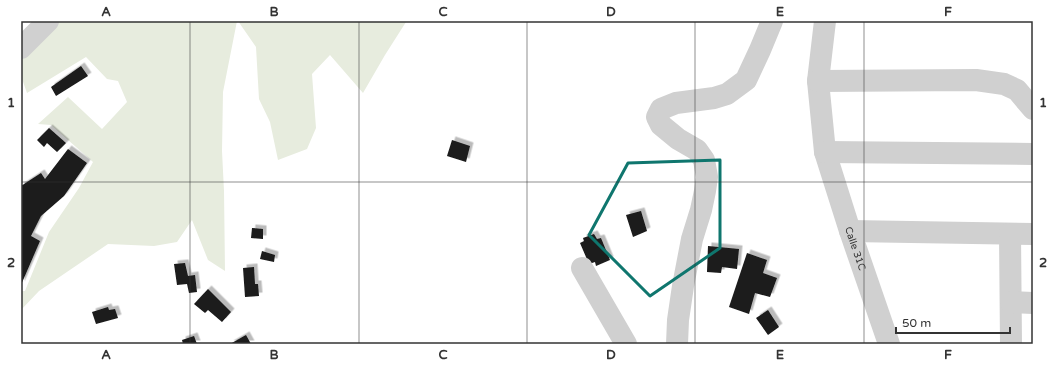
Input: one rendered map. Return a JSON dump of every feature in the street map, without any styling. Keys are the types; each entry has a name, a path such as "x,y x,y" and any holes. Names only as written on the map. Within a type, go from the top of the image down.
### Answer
{"street":[{"path":"21,48 48,21"},
{"path":"678,344 678,320 683,286 692,240 701,210 707,177 704,160 697,150 678,139 661,125 657,117 661,109 676,102 714,98 727,94 746,80 772,21"},
{"name":"Calle 31C","path":"825,21 818,81 825,152 850,231 889,344"},
{"path":"818,81 976,80 1004,84 1017,90 1033,109"},
{"path":"825,152 1033,154"},
{"path":"850,231 1033,234"},
{"path":"1010,234 1011,344"},
{"path":"582,268 626,344"},
{"path":"1011,302 1033,302"}],"highlighted area":[{"path":"720,160 720,248 650,296 589,235 628,163"}],"shaded area":[{"path":"57,21 237,21 223,92 222,151 225,271 208,260 192,220 177,242 154,246 108,244 39,291 21,310 21,291 25,291 49,232 79,188 93,162 51,125 38,124 68,97 102,129 127,102 118,81 107,79 86,57 27,93 21,76 21,61"},
{"path":"238,21 406,22 363,93 330,55 312,74 316,128 307,149 278,160 270,122 259,99 256,47"}],"building":[{"path":"81,66 88,76 56,96 51,87"},
{"path":"49,128 66,143 57,152 47,143 44,147 37,140"},
{"path":"452,140 470,146 466,162 447,156"},
{"path":"68,149 87,163 64,196 41,216 31,236 40,241 21,285 21,186 41,173 45,179"},
{"path":"641,211 647,231 633,237 626,215"},
{"path":"252,228 263,229 263,239 251,238"},
{"path":"594,234 597,239 601,238 610,260 596,266 595,262 589,264 580,243 584,241 583,238"},
{"path":"708,246 739,249 737,269 722,267 721,273 707,272"},
{"path":"262,251 275,255 274,262 260,259"},
{"path":"747,253 767,260 763,273 777,278 770,297 755,293 749,314 729,307"},
{"path":"185,263 188,276 195,275 197,292 189,293 187,284 177,285 174,264"},
{"path":"254,267 255,284 258,284 259,296 245,297 243,268"},
{"path":"208,289 231,312 222,322 208,310 205,313 194,304"},
{"path":"108,307 109,310 115,309 118,318 96,324 92,312"},
{"path":"768,310 779,327 768,335 756,318"},
{"path":"246,335 251,344 230,344"},
{"path":"194,336 197,344 183,344 182,340"}]}
